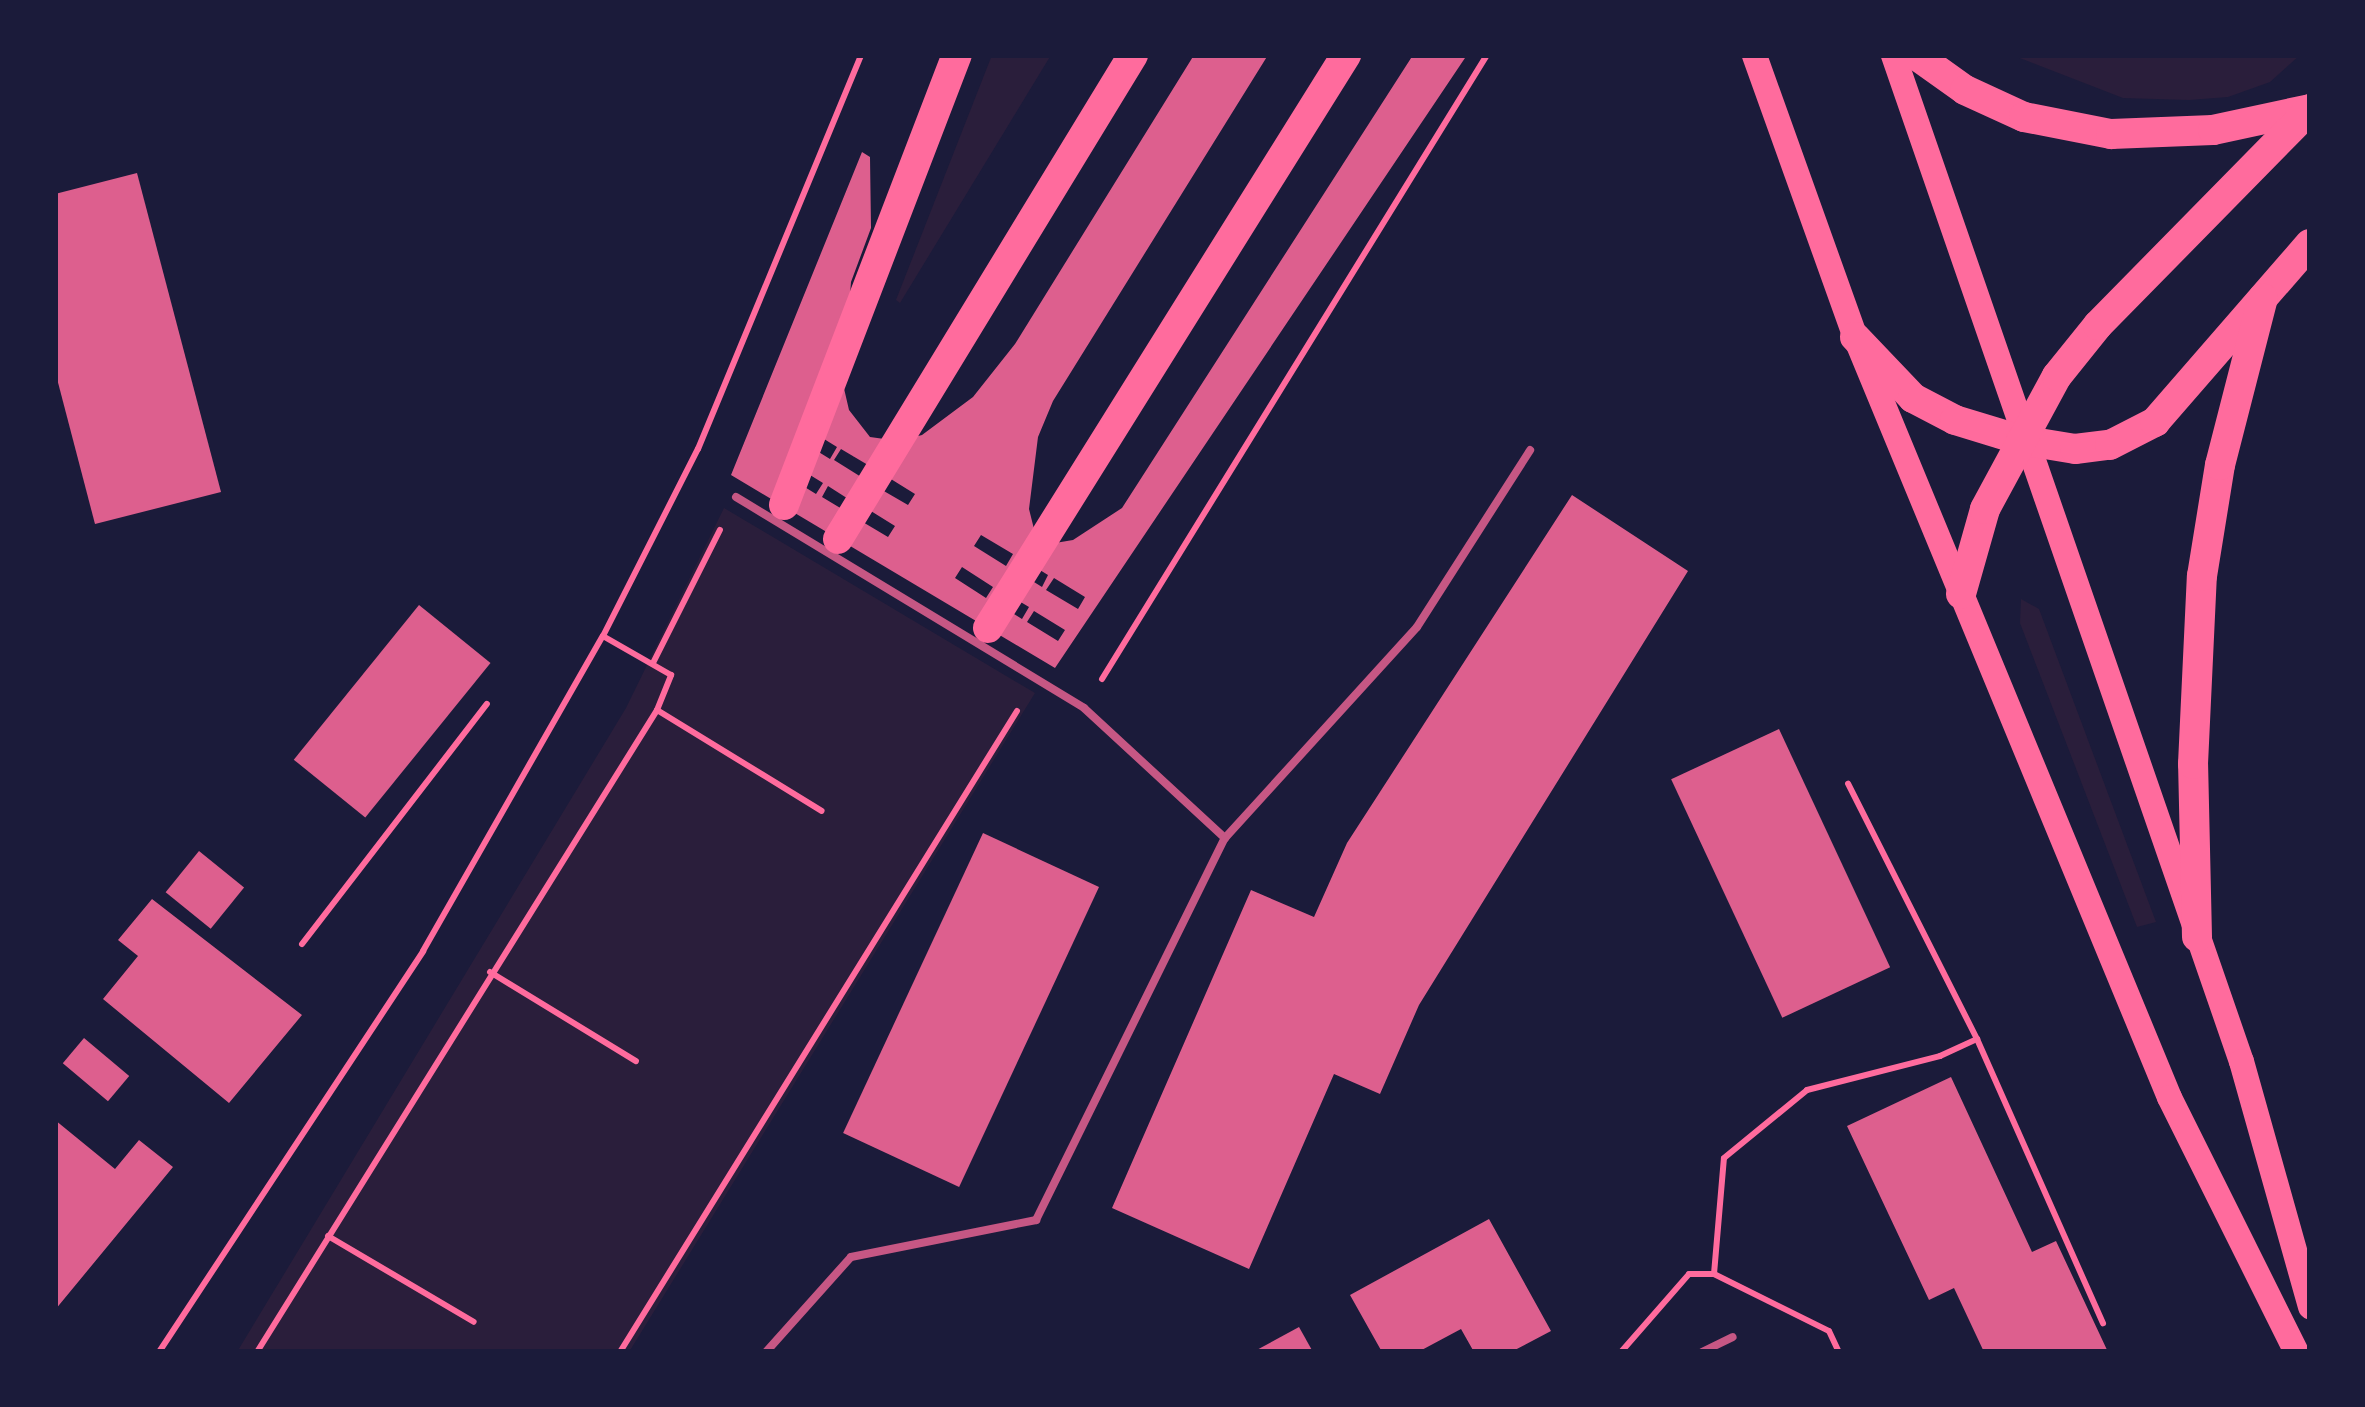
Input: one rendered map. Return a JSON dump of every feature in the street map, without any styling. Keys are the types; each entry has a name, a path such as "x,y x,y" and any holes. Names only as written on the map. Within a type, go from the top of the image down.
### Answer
{"highway":[{"path":"784,505 957,55"},
{"path":"838,539 1133,55"},
{"path":"988,628 1346,55"},
{"path":"1916,55 1965,90 2024,117 2111,134 2213,130 2310,109"},
{"path":"1962,594 1985,509 2057,376 2098,325 2310,109"},
{"path":"1855,337 1913,398 1954,420 2021,440 2091,448 2144,431 2310,244"},
{"path":"2197,937 2193,764 2202,576 2220,465 2263,298"}],"main road":[{"path":"1754,55 1855,337 2169,1097 2296,1352"},
{"path":"1893,55 2021,440 2240,1061 2310,1306"}],"lane":[{"path":"766,1352 851,1257 1036,1220 1225,838 1417,627 1530,450"},
{"path":"736,497 1084,708 1225,838"},
{"path":"1702,1352 1732,1337"}],"path":[{"path":"159,1352 423,951 602,636 698,449 861,55"},
{"path":"1084,708 1487,55"},
{"path":"652,664 736,497"},
{"path":"257,1352 490,972 657,710 672,675 602,636"},
{"path":"620,1352 1028,694"},
{"path":"302,944 487,704"},
{"path":"657,710 822,811"},
{"path":"1848,784 1976,1039 2103,1323"},
{"path":"490,972 636,1061"},
{"path":"1714,1274 1724,1158 1807,1090 1940,1056 1976,1039"},
{"path":"328,1236 474,1322"},
{"path":"1621,1352 1689,1274 1714,1274 1829,1332 1840,1352"}],"shaded area":[{"path":"992,55 1051,55 900,303 896,300"},
{"path":"2012,55 2300,55 2270,82 2228,97 2189,100 2123,98"},
{"path":"724,508 1035,693 629,1352 237,1352 626,708"},
{"path":"2021,599 2039,609 2156,922 2137,927 2020,623"}],"building":[{"path":"1194,55 1268,55 1053,401 1038,437 1029,509 1034,529 1055,543 1073,540 1122,508 1413,55 1467,55 1055,668 731,475 862,152 870,157 871,228 851,282 843,384 849,410 870,437 899,441 922,435 973,397 1015,344","holes":["803,426 837,447 830,459 796,438","841,449 873,468 866,480 834,460","789,462 823,483 816,494 782,473","878,471 915,494 908,505 870,483","828,486 853,502 847,512 822,497","858,503 895,526 888,537 851,515","981,535 1013,554 1006,566 974,546","1017,556 1048,575 1042,587 1010,567","962,567 993,587 986,598 955,578","1054,578 1085,597 1078,609 1046,590","997,588 1029,607 1022,619 990,599","1034,611 1065,630 1058,641 1027,622"]},
{"path":"137,173 221,492 95,524 55,371 55,194"},
{"path":"1572,495 1688,571 1419,1005 1380,1094 1334,1074 1249,1269 1112,1208 1251,890 1314,917 1347,843"},
{"path":"419,605 490,663 365,818 294,760"},
{"path":"1779,729 1890,967 1782,1018 1671,779"},
{"path":"983,833 1099,887 959,1187 843,1133"},
{"path":"199,851 244,888 211,929 166,892"},
{"path":"152,899 302,1015 229,1103 103,999 138,956 118,940"},
{"path":"84,1038 129,1076 108,1101 63,1063"},
{"path":"1951,1077 2032,1252 2056,1241 2108,1352 1984,1352 1954,1288 1929,1300 1847,1126"},
{"path":"55,1120 115,1169 139,1140 173,1167 55,1310"},
{"path":"1489,1219 1551,1331 1511,1352 1474,1352 1461,1329 1418,1352 1382,1352 1350,1295"},
{"path":"1299,1327 1313,1352 1253,1352"}]}
